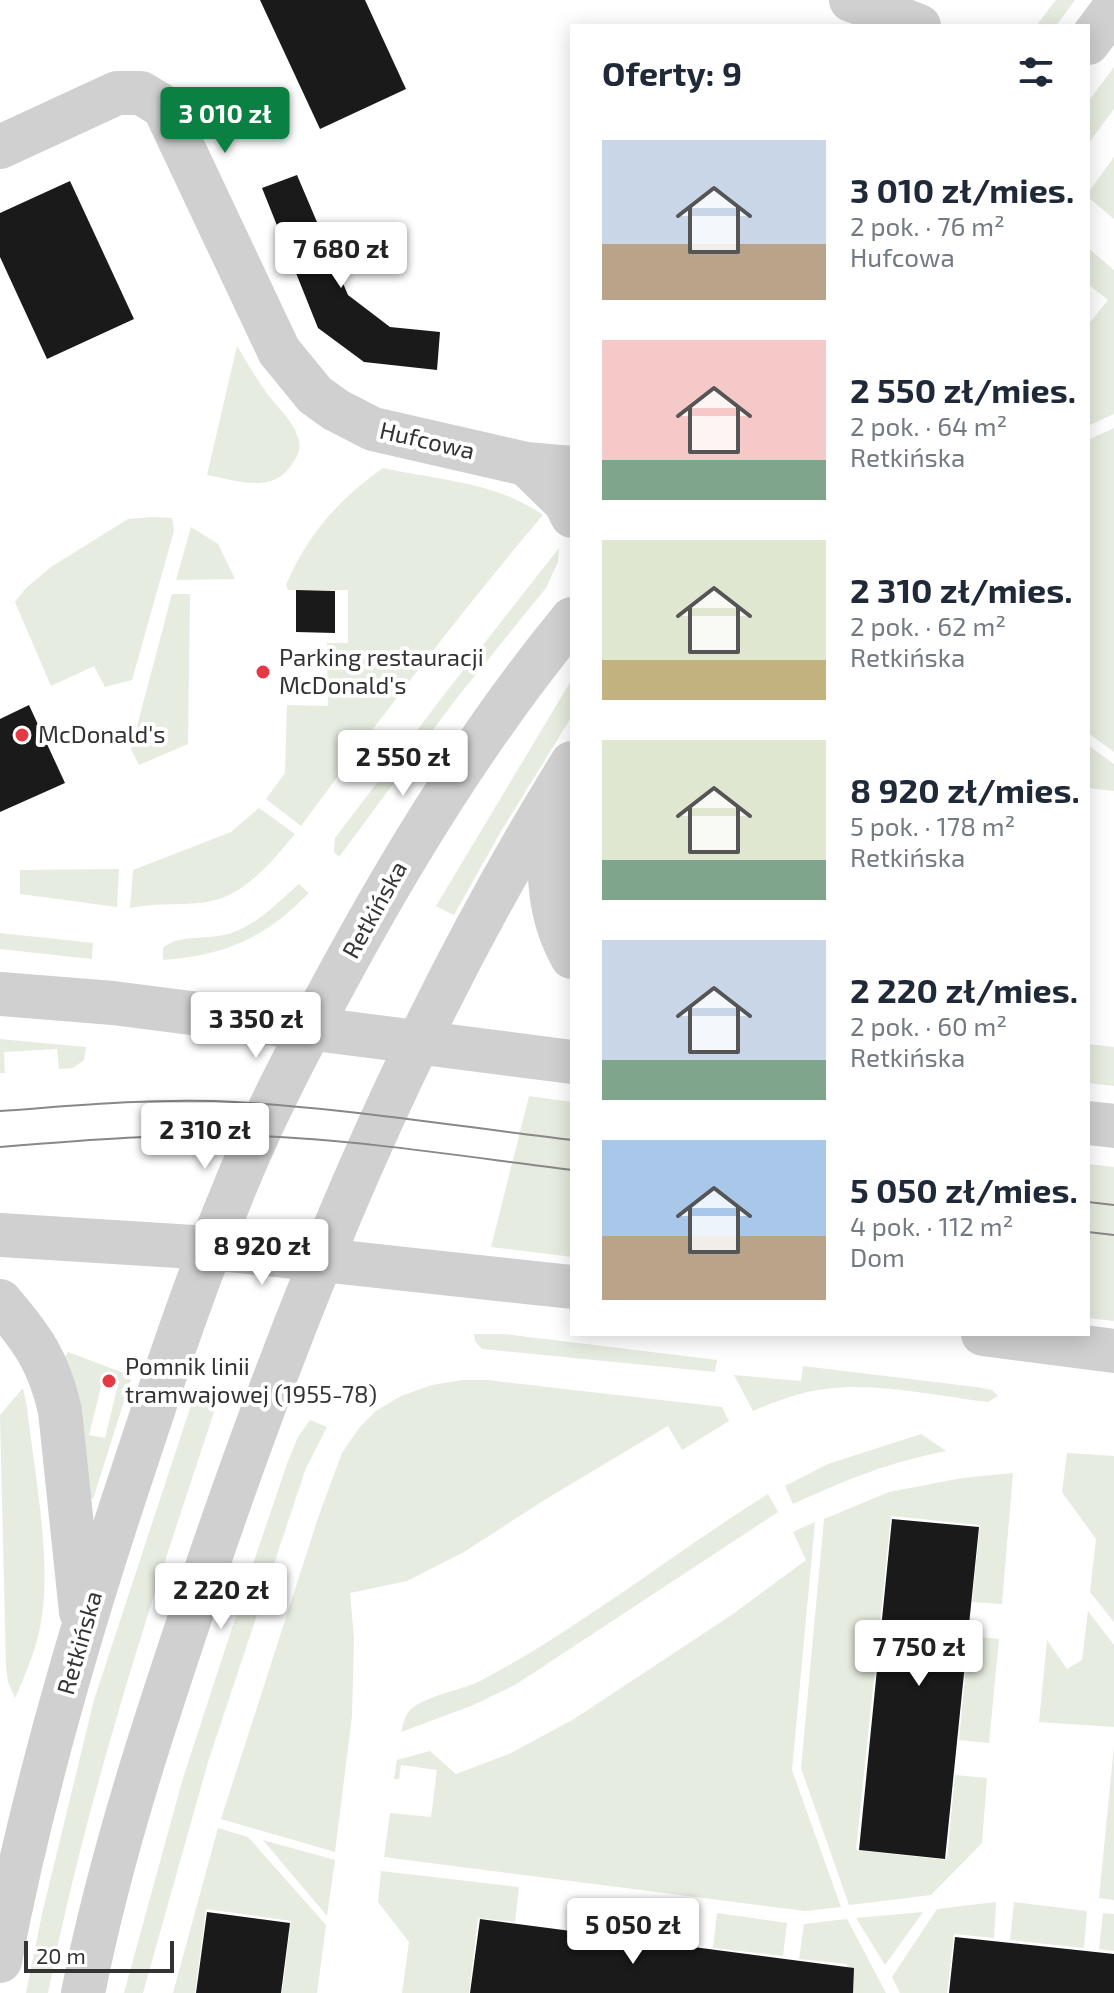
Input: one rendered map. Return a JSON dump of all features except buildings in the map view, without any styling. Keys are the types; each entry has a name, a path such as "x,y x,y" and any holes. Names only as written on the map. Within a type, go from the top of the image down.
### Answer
{"street":[{"path":"851,0 914,24"},
{"path":"1090,40 1114,8"},
{"name":"Hufcowa","path":"0,147 117,93 141,93 164,107 279,351 315,395 373,429 526,464 570,468"},
{"path":"526,464 565,502 570,512"},
{"name":"Retkińska","path":"0,1961 37,1799 83,1630 170,1358 210,1248 257,1136 310,1029 397,869 495,718 570,622"},
{"path":"564,776 548,857 550,895 558,927 570,953"},
{"path":"83,1993 112,1864 173,1667 255,1426 321,1259 416,1042 482,916 564,776"},
{"path":"0,994 113,1003 570,1062"},
{"path":"1090,1123 1114,1126"},
{"path":"0,1235 210,1248 570,1287"},
{"path":"0,1301 25,1330 53,1380 60,1411 83,1630"},
{"path":"998,1336 1114,1351"}],"shaded area":[{"path":"1056,0 1075,0 1057,24 1038,24"},
{"path":"1114,67 1114,109 1090,141 1090,99"},
{"path":"1114,157 1114,219 1090,199 1090,190"},
{"path":"1090,250 1114,270 1114,414 1090,425 1090,322 1108,300 1090,286"},
{"path":"237,346 260,384 293,426 299,441 297,456 284,474 275,480 253,483 207,475"},
{"path":"1114,428 1114,752 1090,734 1090,439"},
{"path":"383,468 486,489 506,495 543,515 419,668 301,826 266,799 285,773 287,705 328,706 327,643 348,643 348,590 288,590 286,585 304,550 326,519 352,492"},
{"path":"172,518 174,531 132,680 105,687 94,666 51,686 15,602 51,567 128,519"},
{"path":"191,527 218,544 235,579 176,580"},
{"path":"559,548 558,562 546,588 456,699 339,857 334,852 335,838"},
{"path":"172,594 190,594 188,744 139,765 131,749"},
{"path":"570,682 570,719 454,915 436,906"},
{"path":"1090,746 1114,764 1114,791 1090,788"},
{"path":"259,808 295,834 254,879 215,900 130,908 133,870 231,832"},
{"path":"119,869 117,907 20,894 20,870"},
{"path":"299,884 309,893 260,933 206,954 163,960 163,948 169,944 238,930 266,913"},
{"path":"0,933 93,943 92,959 0,949"},
{"path":"0,1039 86,1047 84,1060 73,1068 59,1069 57,1049 4,1052 5,1073 0,1073"},
{"path":"1090,1044 1114,1047 1114,1086 1090,1083"},
{"path":"529,1096 570,1102 570,1257 491,1247"},
{"path":"1090,1164 1114,1167 1114,1321 1090,1318"},
{"path":"474,1334 503,1334 717,1360 715,1372 482,1349 475,1341"},
{"path":"68,1352 132,1376 93,1499 87,1497 65,1357","holes":["104,1375 119,1381 105,1438 89,1435"]},
{"path":"803,1366 976,1387 992,1390 998,1396 988,1402 886,1388 845,1387 816,1390 753,1411 734,1375 801,1381"},
{"path":"487,1380 722,1407 729,1421 682,1450 668,1426 464,1552 407,1581 350,1593 354,1638 352,1716 335,1852 221,1819 342,1453 359,1428 376,1411 401,1396 432,1385"},
{"path":"23,1388 40,1512 44,1592 38,1637 15,1698 6,1667 0,1415"},
{"path":"196,1390 219,1397 124,1692 82,1842 48,1993 26,1993 94,1700"},
{"path":"310,1420 327,1427 306,1468 208,1762 143,1993 124,1993 183,1778 288,1461 298,1437"},
{"path":"921,1434 946,1451 868,1473 793,1504 785,1486 828,1464"},
{"path":"1067,1453 1114,1456 1114,1622 1090,1592 1096,1539 1062,1492"},
{"path":"1013,1473 1002,1604 972,1602 980,1525 891,1516 856,1850 947,1860 955,1775 987,1778 982,1843 931,1895 849,1905 801,1768 824,1519 889,1492 962,1478"},
{"path":"768,1494 778,1512 515,1685 471,1706 401,1732 407,1715 417,1705 476,1683 521,1658"},
{"path":"815,1522 792,1770 841,1907 805,1911 384,1857 390,1813 431,1817 437,1770 401,1765 399,1779 394,1779 397,1760 430,1751 456,1774 511,1753 574,1719 733,1614 806,1560 793,1532"},
{"path":"1088,1611 1114,1645 1114,1727 1039,1722 1047,1640 1067,1669 1082,1660"},
{"path":"969,1636 999,1639 989,1743 959,1740"},
{"path":"1114,1746 1114,1900 1099,1898"},
{"path":"218,1828 248,1837 326,1925 317,1993 282,1993 291,1921 206,1909 195,1993 173,1993"},
{"path":"263,1840 335,1860 327,1916"},
{"path":"381,1871 519,1887 515,1922 478,1918 469,1993 402,1993 409,1942 378,1902"},
{"path":"623,1902 699,1911 695,1944 619,1935"},
{"path":"996,1902 994,1938 954,1934 947,1993 900,1993 892,1977 937,1909"},
{"path":"1014,1902 1087,1911 1084,1948 1010,1940"},
{"path":"923,1912 885,1965 856,1918"},
{"path":"717,1913 787,1923 783,1956 713,1948"},
{"path":"1103,1913 1114,1914 1114,1951 1099,1949"},
{"path":"847,1919 886,1993 844,1993 847,1964 799,1959 804,1924"}],"tram line":[{"path":"0,1111 133,1102 214,1101 349,1112 570,1140"},
{"path":"0,1147 160,1136 256,1136 375,1145 570,1170"},
{"path":"1090,1202 1114,1205"},
{"path":"1090,1232 1114,1235"}],"place":[{"name":"Parking restauracji McDonald's","path":"263,672"},
{"name":"McDonald's","path":"22,735"},
{"name":"Pomnik linii tramwajowej (1955-78)","path":"109,1381"}]}
